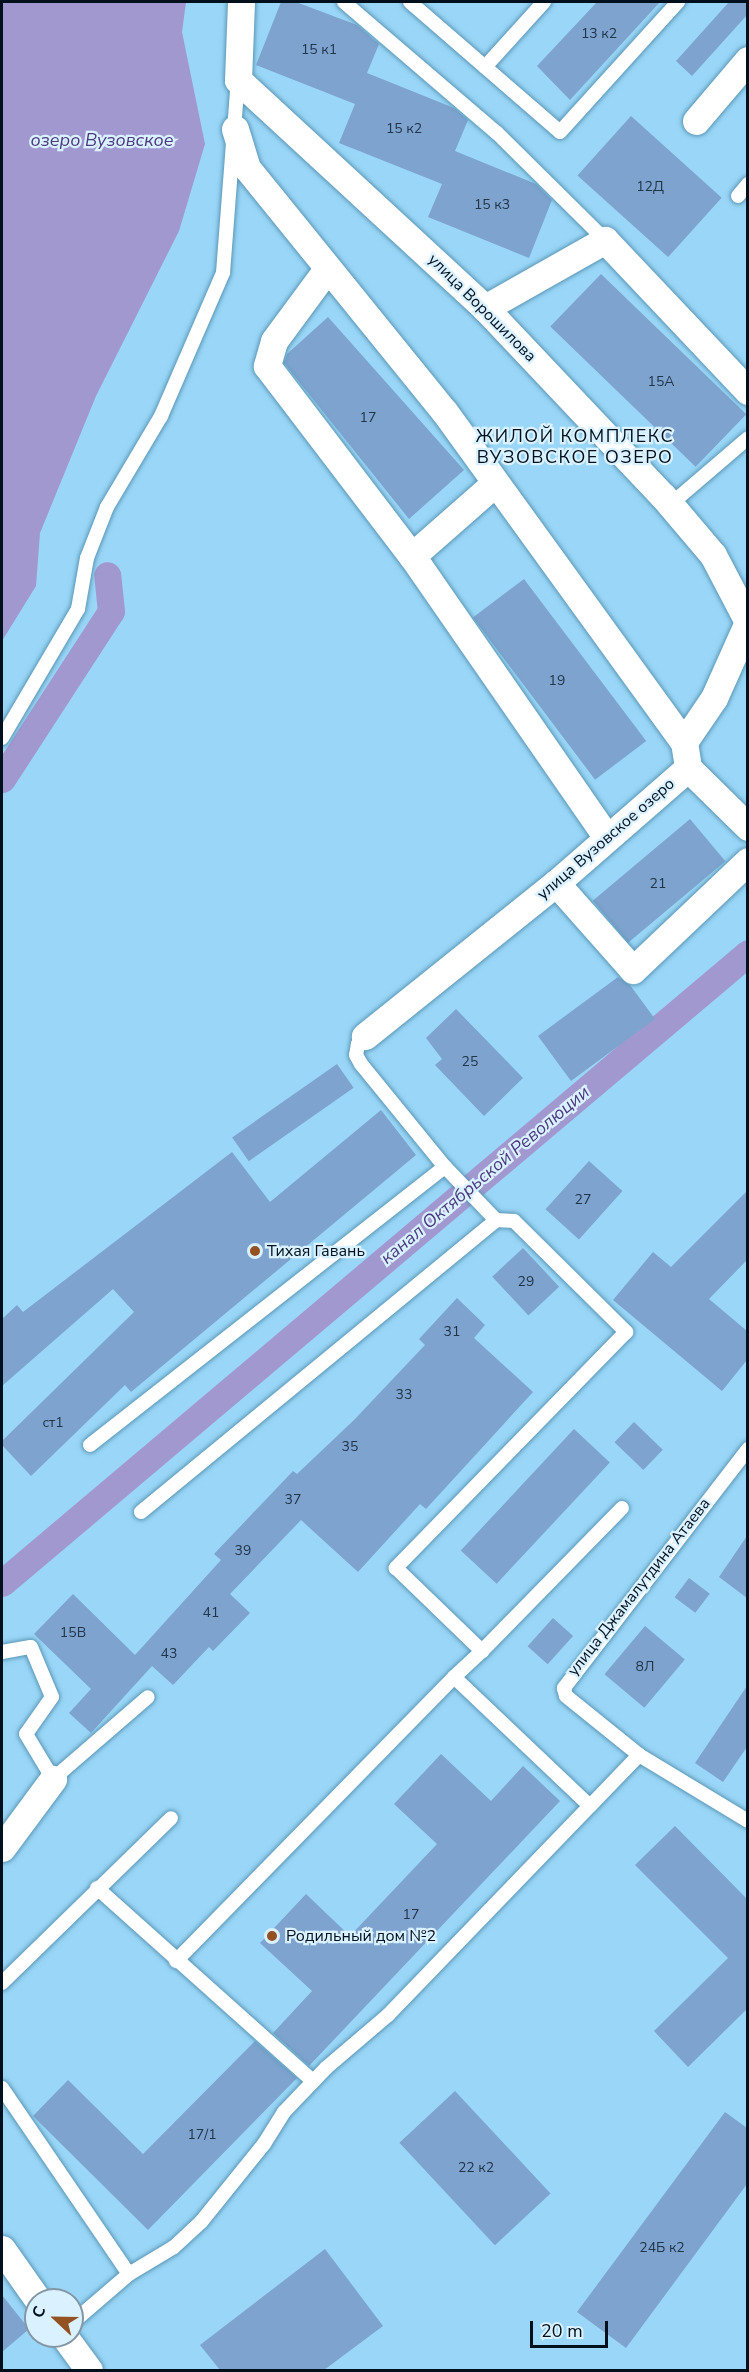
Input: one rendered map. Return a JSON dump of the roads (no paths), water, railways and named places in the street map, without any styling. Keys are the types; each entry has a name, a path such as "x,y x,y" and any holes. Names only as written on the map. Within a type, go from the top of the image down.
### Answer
{"street":[{"path":"238,80 241,2"},
{"path":"696,121 747,60"},
{"name":"улица Ворошилова","path":"238,80 485,308 671,504 713,555 747,622"},
{"path":"235,129 247,168 444,411 686,755 747,827"},
{"path":"485,308 605,240 747,391"},
{"path":"327,269 274,341 267,366 412,556 606,836"},
{"path":"412,556 495,483"},
{"name":"улица Вузовское озеро","path":"365,1036 556,883 686,755 747,622"},
{"path":"556,883 633,970 747,861"},
{"path":"2,1848 53,1779"},
{"path":"2,2249 30,2288"},
{"path":"73,2348 89,2370"}],"lane":[{"path":"344,2 497,133 605,240"},
{"path":"410,2 560,132 678,2"},
{"path":"485,67 544,2"},
{"path":"2,738 78,609 87,558 107,507 161,416 223,273 238,80"},
{"path":"738,196 747,184"},
{"path":"671,504 747,438"},
{"path":"365,1036 358,1044 356,1056 361,1064 445,1167 496,1220"},
{"path":"90,1445 445,1167"},
{"path":"141,1512 496,1220 514,1221 626,1332 396,1568 482,1652"},
{"name":"улица Джамалутдина Атаева","path":"747,1449 564,1688 566,1696 639,1755 747,1821"},
{"path":"176,1961 622,1508"},
{"path":"2,1652 31,1647 52,1697 26,1734 53,1779 148,1697"},
{"path":"454,1677 590,1806"},
{"path":"84,2313 129,2274 174,2247 201,2222 264,2144 284,2112 313,2081 388,2015 639,1755"},
{"path":"2,1983 171,1818"},
{"path":"97,1888 313,2081"},
{"path":"2,2088 129,2274"}],"water":[{"name":"озеро Вузовское","path":"2,2 186,2 182,32 205,144 179,231 96,396 40,533 36,586 2,641"}],"waterway":[{"path":"2,779 111,611 107,575"},
{"name":"канал Октябрьской Революции","path":"2,1583 748,953"}],"place":[{"name":"Тихая Гавань","path":"255,1251"},
{"name":"Родильный дом №2","path":"272,1936"}],"district":[{"name":"ЖИЛОЙ КОМПЛЕКС ВУЗОВСКОЕ ОЗЕРО","path":"575,447"}]}
